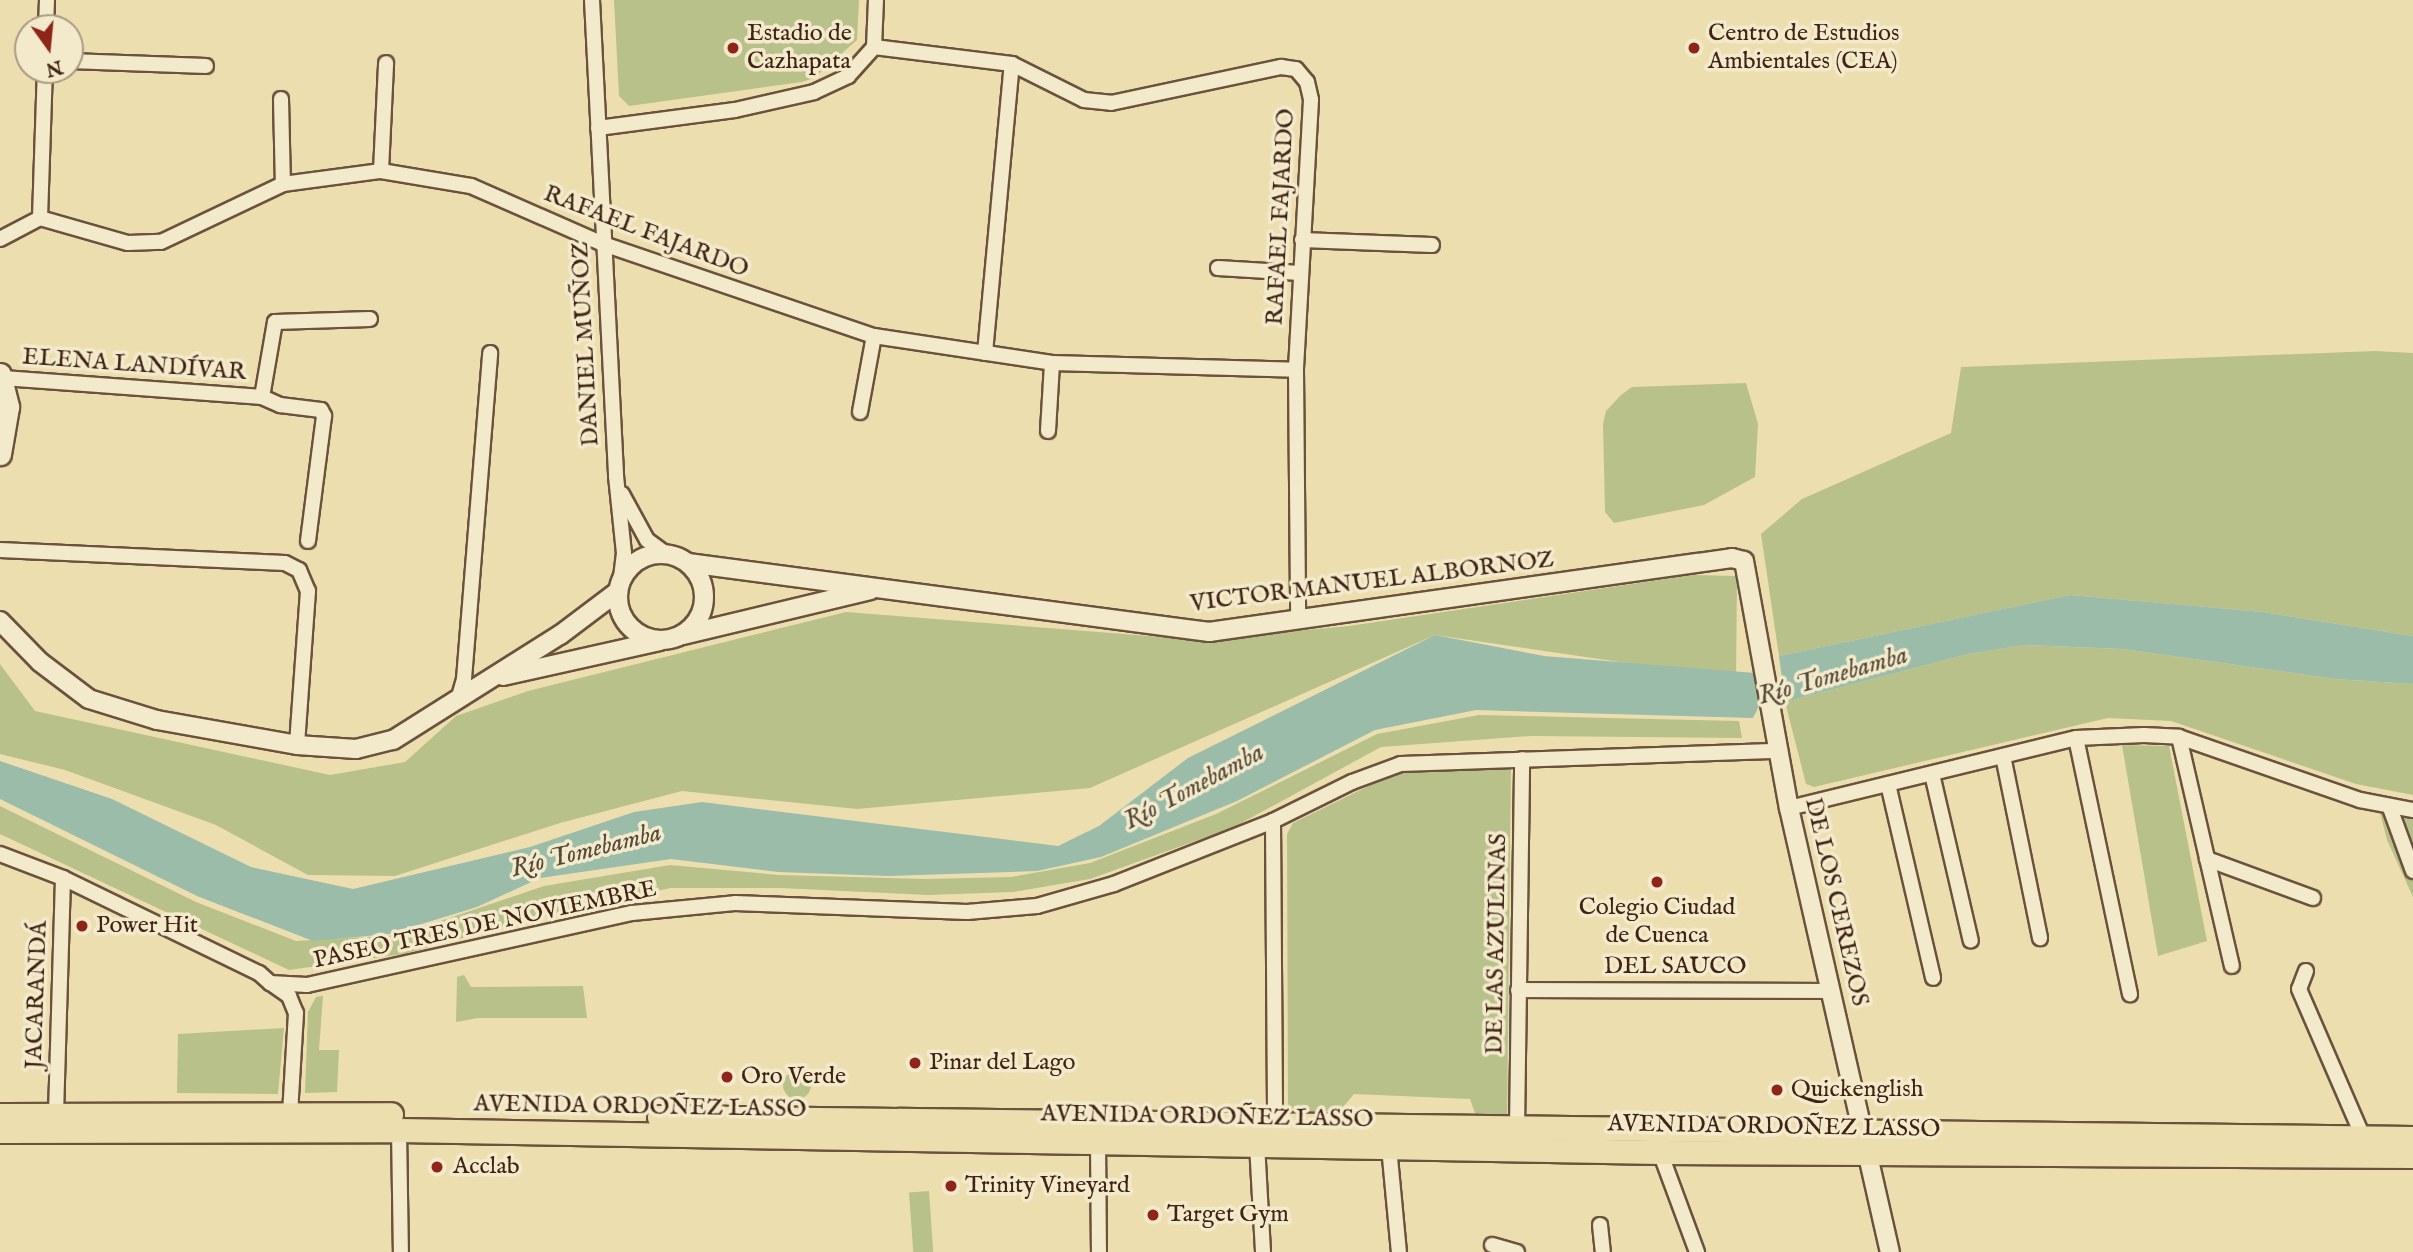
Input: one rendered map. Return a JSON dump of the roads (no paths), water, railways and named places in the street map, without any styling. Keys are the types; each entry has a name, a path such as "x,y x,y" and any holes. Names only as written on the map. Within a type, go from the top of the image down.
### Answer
{"main road":[{"path":"0,454 8,407 2,376"},
{"name":"AVENIDA ORDOÑEZ LASSO","path":"0,1115 290,1113 1275,1122 1517,1129 2413,1138"},
{"name":"AVENIDA ORDOÑEZ LASSO","path":"0,1131 399,1130 1660,1152 2413,1156"}],"street":[{"name":"DANIEL MUÑOZ","path":"592,0 616,476 624,553 619,585"},
{"path":"598,128 735,110 814,92 848,76 874,47 876,0"},
{"path":"874,47 1012,64 985,353"},
{"path":"84,62 206,66"},
{"path":"381,171 386,63"},
{"name":"RAFAEL FAJARDO","path":"1012,64 1084,100 1111,103 1281,67 1296,69 1307,82 1311,100 1296,370 1298,621"},
{"path":"0,239 40,218 45,84"},
{"path":"281,99 283,184"},
{"name":"RAFAEL FAJARDO","path":"40,218 128,243 161,242 283,184 381,171 471,186 603,244 874,336 1052,363 1296,370"},
{"path":"1302,240 1432,245"},
{"path":"1218,268 1300,273"},
{"name":"ELENA LANDÍVAR","path":"262,397 275,321 370,319"},
{"path":"860,412 874,336"},
{"path":"458,700 464,679 490,353"},
{"path":"1048,431 1052,363"},
{"name":"ELENA LANDÍVAR","path":"2,376 262,397 280,405 321,410 324,416 308,541"},
{"name":"DANIEL MUÑOZ","path":"616,476 630,516 648,540 666,554"},
{"path":"0,550 285,564 299,570 309,591 297,745"},
{"name":"VICTOR MANUEL ALBORNOZ","path":"0,621 40,662 89,699 156,720 297,745 374,747 496,677 619,585 639,559 666,554 688,563 1184,631 1298,621 1732,558 1744,561"},
{"name":"DE LOS CEREZOS","path":"1744,561 1789,808 1890,1252"},
{"path":"683,635 694,626 704,599 703,585 688,563"},
{"path":"619,585 618,605 629,627 650,639 662,641"},
{"name":"VICTOR MANUEL ALBORNOZ","path":"496,677 662,641 881,588"},
{"path":"2179,737 2232,966"},
{"path":"1789,808 2076,738 2179,737 2390,808 2413,810"},
{"path":"2076,738 2130,994"},
{"name":"PASEO TRES DE NOVIEMBRE","path":"270,983 335,981 632,912 735,903 967,912 1037,906 1114,884 1273,821 1352,782 1401,764 1779,751"},
{"path":"2003,756 2040,938"},
{"name":"DE LAS AZULINAS","path":"1517,1129 1522,759"},
{"path":"1932,774 1971,942"},
{"path":"1888,784 1933,978"},
{"path":"2390,808 2413,871"},
{"path":"1273,821 1275,1122"},
{"path":"0,854 63,878 259,973 289,996 296,1013 290,1113"},
{"path":"2207,859 2313,898"},
{"name":"JACARANDÁ","path":"56,1114 63,878"},
{"path":"2306,971 2299,989 2363,1138"},
{"name":"DEL SAUCO","path":"1518,990 1830,991"},
{"path":"399,1130 401,1252"},
{"path":"1098,1141 1099,1252"},
{"path":"1257,1144 1263,1252"},
{"path":"1389,1147 1399,1252"},
{"path":"1660,1152 1697,1252"},
{"path":"1600,1225 1603,1252"},
{"path":"1492,1245 1517,1252"}],"water":[{"name":"Río Tomebamba","path":"2070,595 2263,612 2413,636 2413,684 2335,679 2123,649 2024,645 1968,654 1785,702 1779,656"},
{"name":"Río Tomebamba","path":"1435,635 1544,656 1755,673 1759,706 1753,718 1476,710 1375,730 1237,801 1101,857 1037,871 888,876 778,872 671,859 540,878 477,907 389,934 313,941 197,896 0,799 0,761 112,799 251,867 353,889 530,847 634,812 702,802 1058,846 1099,826 1188,758"}],"place":[{"name":"Estadio de Cazhapata","path":"733,48"},
{"name":"Centro de Estudios Ambientales (CEA)","path":"1694,48"},
{"name":"Colegio Ciudad de Cuenca","path":"1657,882"},
{"name":"Power Hit","path":"82,926"},
{"name":"Pinar del Lago","path":"915,1063"},
{"name":"Oro Verde","path":"727,1077"},
{"name":"Quickenglish","path":"1777,1090"},
{"name":"Acclab","path":"437,1167"},
{"name":"Trinity Vineyard","path":"951,1186"},
{"name":"Target Gym","path":"1153,1215"}]}
